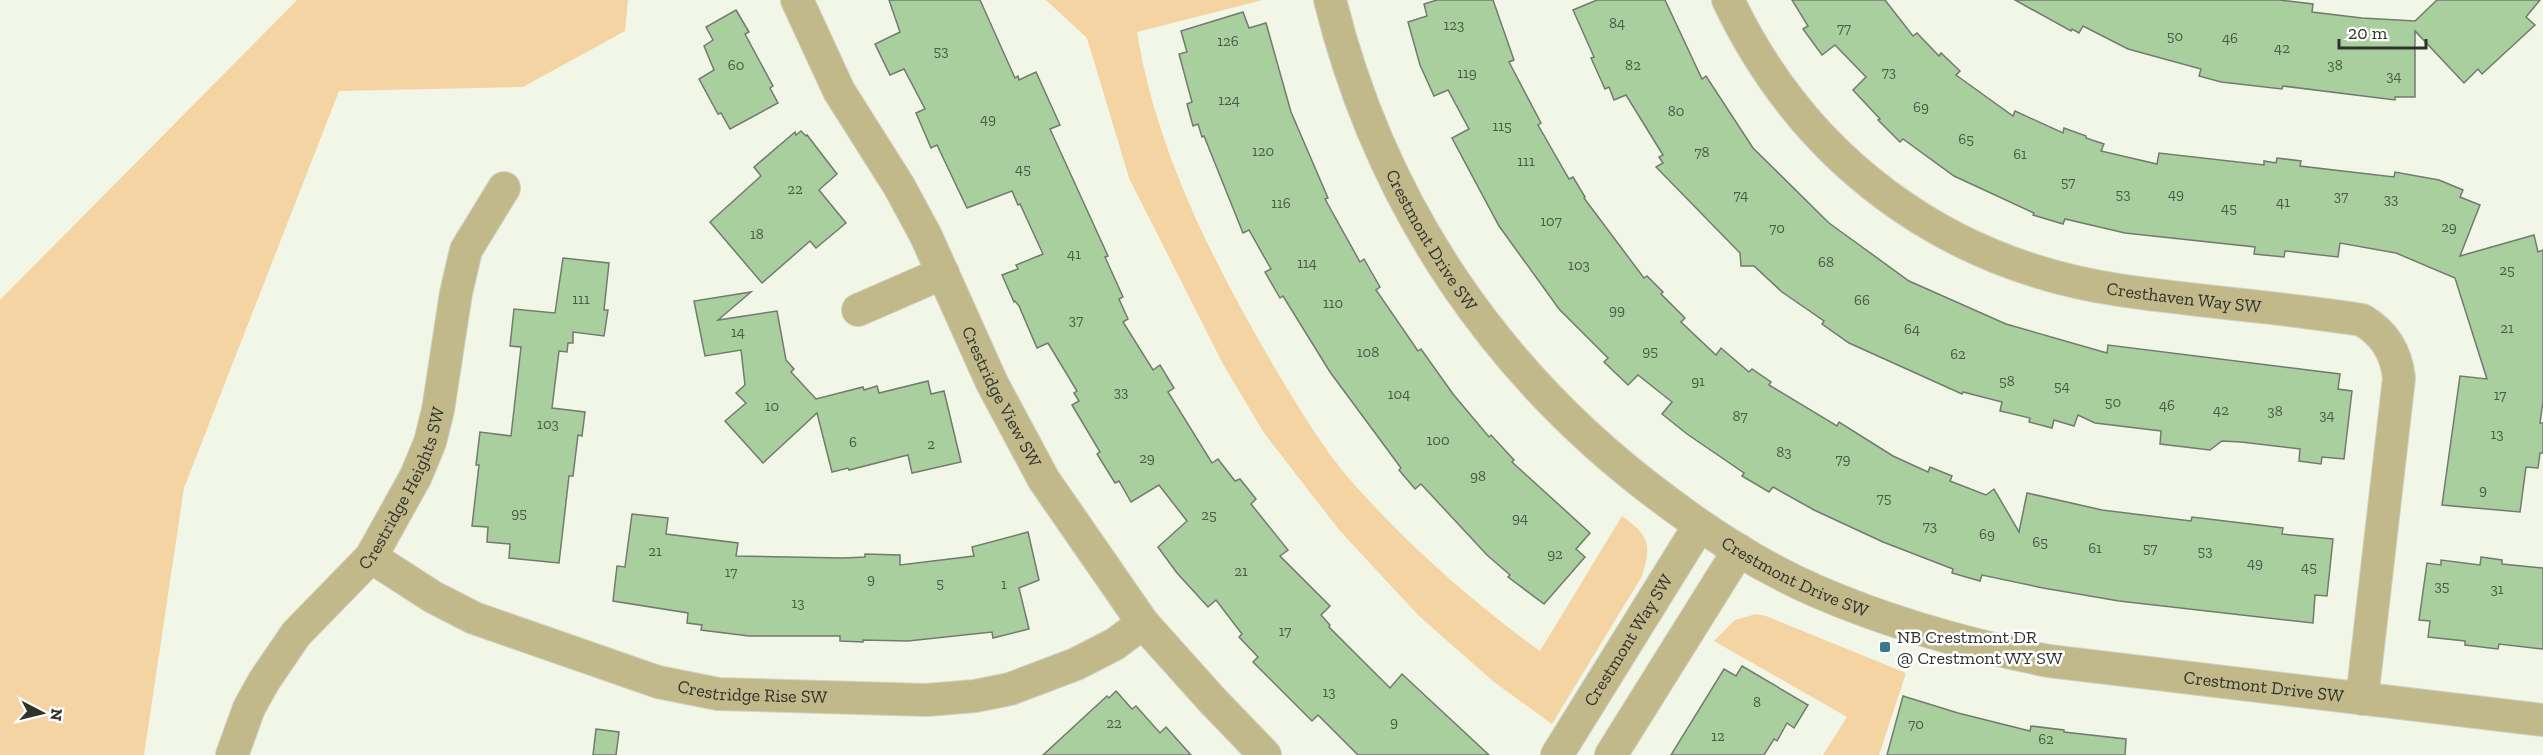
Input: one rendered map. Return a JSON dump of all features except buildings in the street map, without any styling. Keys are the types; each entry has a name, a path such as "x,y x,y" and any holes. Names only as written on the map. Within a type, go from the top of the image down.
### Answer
{"street":[{"name":"Crestridge View SW","path":"797,0 838,91 899,186 926,236 992,382 1044,480 1143,623 1265,755"},
{"name":"Crestmont Drive SW","path":"1330,0 1342,47 1366,117 1396,182 1463,296 1515,363 1558,410 1638,480 1699,526 1739,550 1813,590 1869,613 1918,630 1991,650 2049,661 2543,720"},
{"name":"Cresthaven Way SW","path":"1728,0 1756,55 1791,103 1827,145 1911,214 1972,246 2019,266 2056,277 2118,290 2362,320 2374,327 2384,338 2397,363 2399,378 2362,699"},
{"name":"Crestridge Heights SW","path":"232,755 249,708 296,634 371,557 416,476 430,442 445,375 456,293 465,250 504,188"},
{"path":"858,310 943,273"},
{"name":"Crestmont Way SW","path":"1557,755 1699,526"},
{"path":"1611,755 1739,550"},
{"name":"Crestridge Rise SW","path":"371,557 433,597 474,618 658,682 718,694 927,700 975,696 1010,689 1076,664 1115,644 1143,623"}],"shaded area":[{"path":"297,0 628,0 625,31 523,87 339,91 184,488 144,755 0,755 0,300"},
{"path":"1046,0 1263,0 1137,32 1157,118 1188,201 1206,241 1247,320 1318,438 1373,505 1442,572 1540,651 1622,516 1643,535 1646,541 1647,556 1642,576 1552,724 1494,682 1419,616 1340,531 1264,433 1223,364 1129,178 1087,38"},
{"path":"1756,614 1906,673 1879,755 1823,755 1847,717 1714,641 1735,620"}],"place":[{"name":"NB Crestmont DR @ Crestmont WY SW","path":"1885,647"}]}
